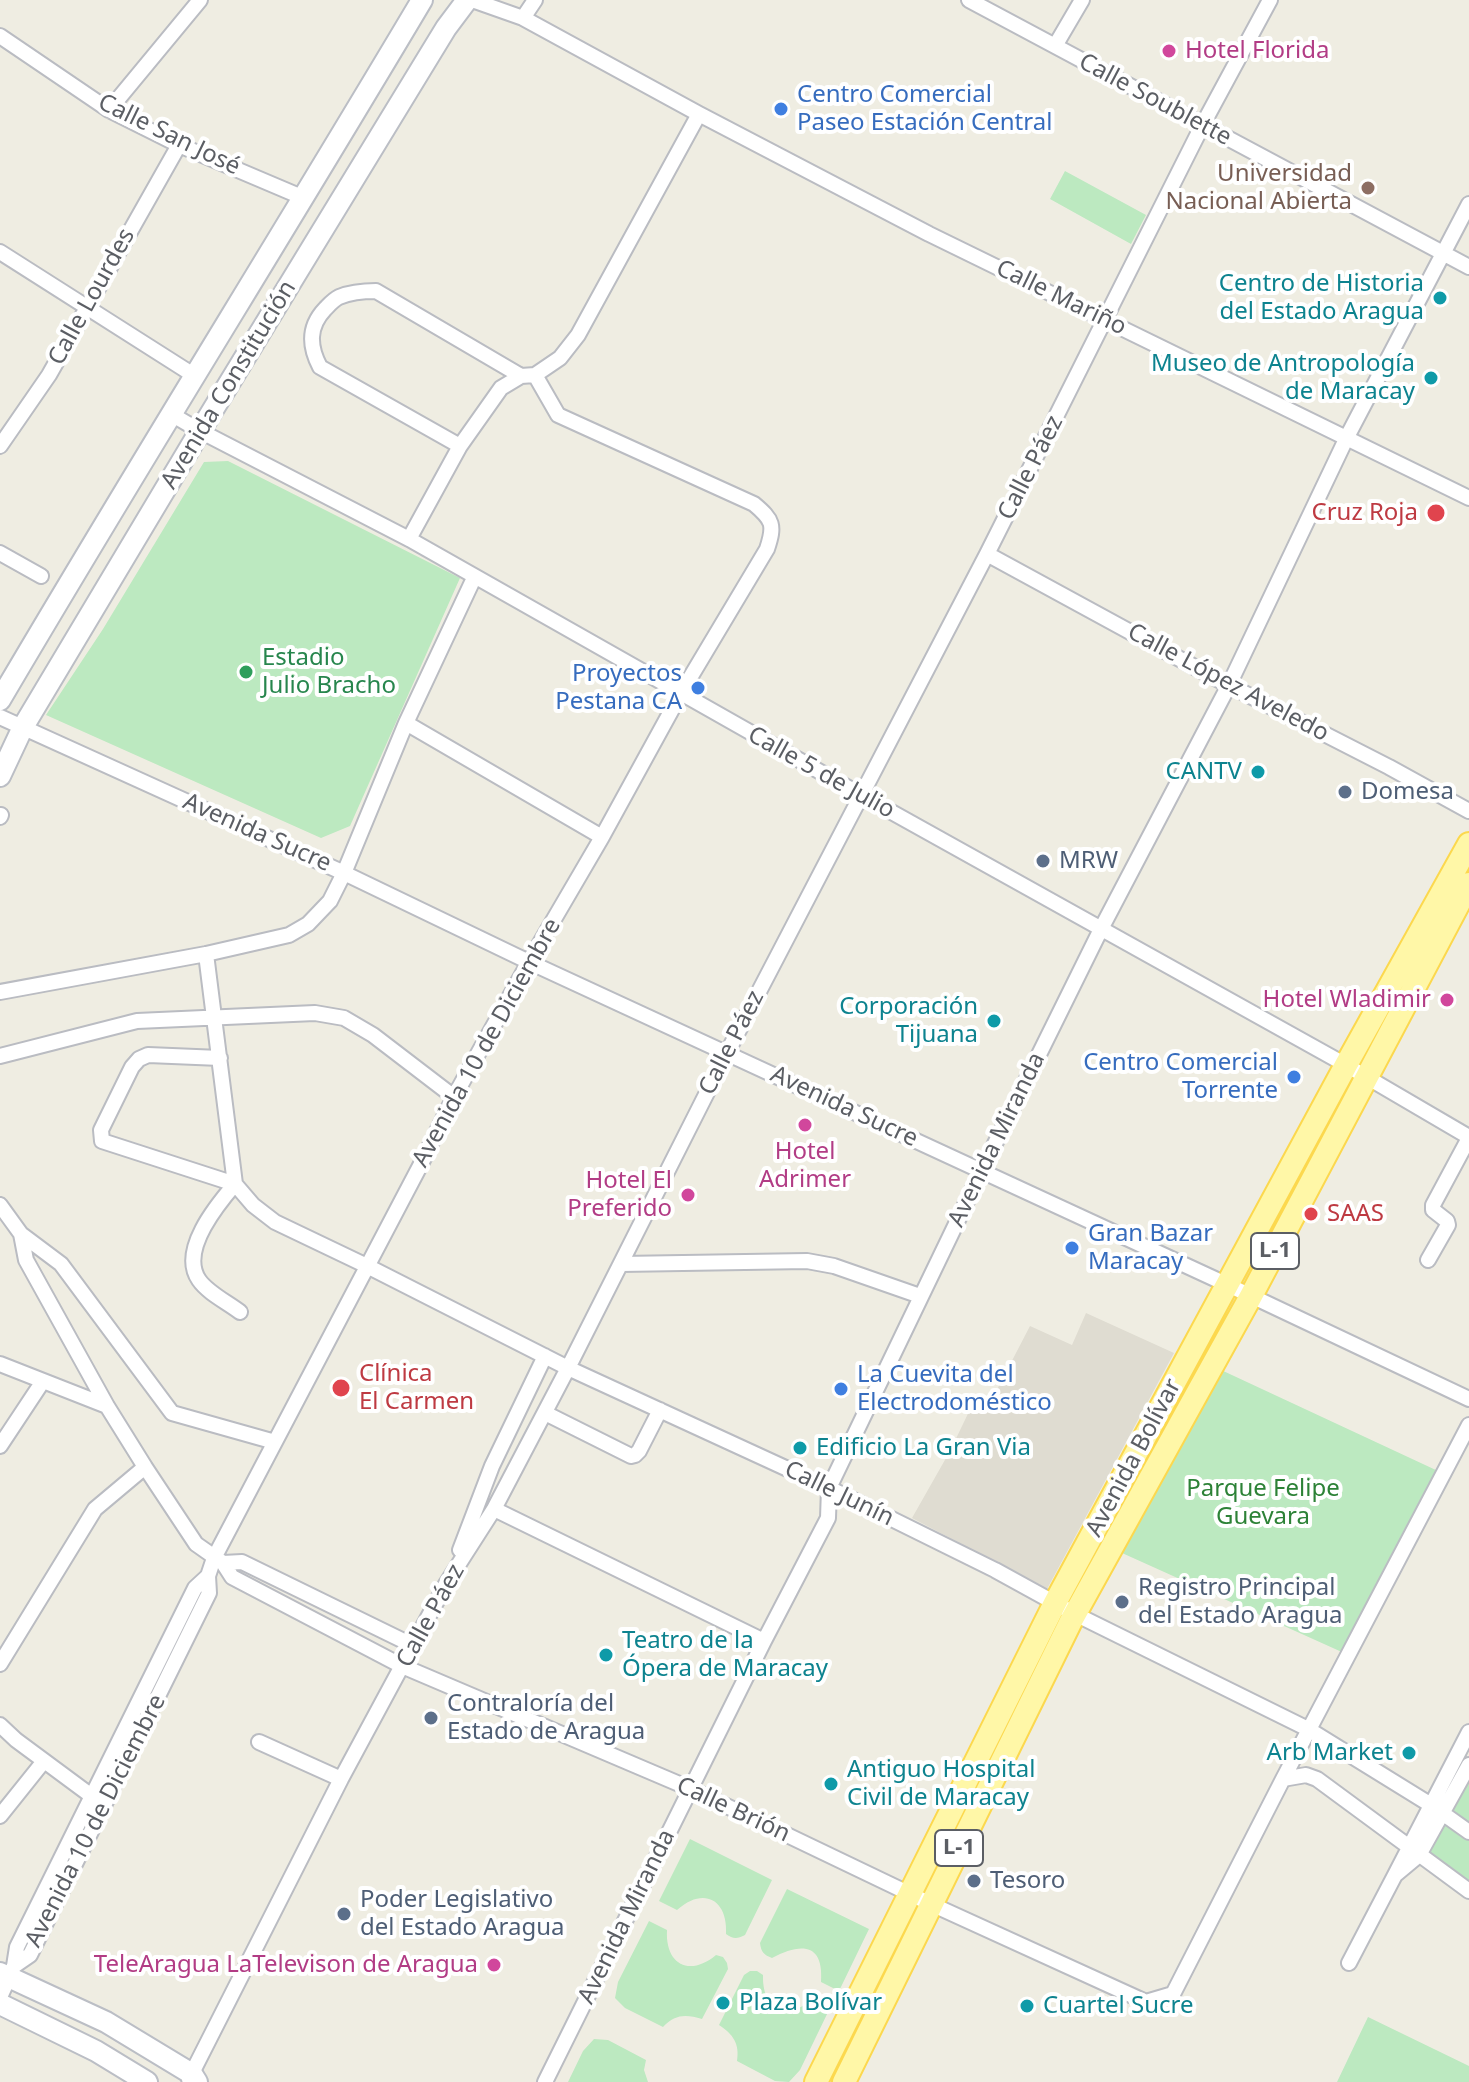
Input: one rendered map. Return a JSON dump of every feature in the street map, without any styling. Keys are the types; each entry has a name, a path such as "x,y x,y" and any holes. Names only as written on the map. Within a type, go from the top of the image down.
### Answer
{"main road":[{"name":"Avenida Bolívar","path":"844,2082 931,1904 1065,1609 1228,1285 1469,844"},
{"name":"Avenida Bolívar","path":"816,2082 909,1893 1065,1609 1251,1296 1469,884"}],"street":[{"path":"109,110 200,0"},
{"name":"Avenida Constitución","path":"0,700 422,0"},
{"name":"Avenida Constitución","path":"0,776 23,727 200,431 446,28 470,0"},
{"name":"Calle Mariño","path":"470,0 523,18 929,234 1469,498"},
{"path":"523,18 535,0"},
{"name":"Calle Soublette","path":"969,0 1469,267"},
{"path":"1055,46 1082,0"},
{"name":"Calle Páez","path":"192,2079 341,1779 446,1584 494,1509 545,1413 727,1053 987,554 1202,126 1270,0"},
{"name":"Calle San José","path":"0,36 109,110 179,145 304,198"},
{"path":"409,539 460,446 501,388 560,358 578,335 699,114"},
{"name":"Calle Lourdes","path":"0,446 49,375 179,145"},
{"name":"Avenida Miranda","path":"545,2082 828,1518 829,1488 981,1172 1101,929 1229,685 1347,437 1469,204"},
{"path":"0,252 195,376"},
{"path":"460,446 320,367 310,339 317,317 335,298 358,291 376,291 528,375"},
{"name":"Avenida 10 de Diciembre","path":"0,1997 8,1972 30,1955 98,1801 209,1593 208,1576 454,1097 681,693 767,549 773,532 769,516 754,504 558,415 528,375"},
{"name":"Calle 5 de Julio","path":"171,414 409,539 1469,1137"},
{"path":"0,553 41,576"},
{"name":"Calle López Aveledo","path":"987,554 1469,811"},
{"path":"0,992 206,954 289,935 308,924 330,901 344,873 406,723 474,578"},
{"name":"Avenida Sucre","path":"0,717 344,873 1469,1399"},
{"path":"406,723 602,837"},
{"path":"206,954 235,1184 212,1210 192,1257 193,1268 203,1284 240,1312"},
{"path":"0,1056 137,1021 315,1013 344,1018 392,1048 454,1097"},
{"path":"220,1058 148,1055 139,1059 132,1067 101,1135 102,1141 235,1184"},
{"path":"1428,1260 1448,1225 1433,1210 1433,1205 1469,1137"},
{"name":"Calle Junín","path":"235,1184 253,1205 275,1222 568,1368 829,1488 1308,1729 1469,1832"},
{"path":"0,1205 21,1234 61,1264 172,1413 275,1442"},
{"name":"Calle Brión","path":"21,1234 26,1260 107,1406 196,1544 218,1560 232,1577 402,1666 691,1789 1146,2002 1173,1994 1308,1729 1469,1425"},
{"path":"621,1264 807,1261 834,1266 920,1296"},
{"path":"446,1584 492,1466 545,1356"},
{"path":"0,1364 107,1406"},
{"path":"0,1446 43,1381"},
{"path":"545,1413 631,1456 639,1451 660,1410"},
{"path":"0,1664 95,1509 145,1467"},
{"path":"494,1509 764,1641"},
{"path":"218,1560 242,1562 414,1646"},
{"path":"308,1616 318,1598"},
{"path":"0,1725 98,1801"},
{"path":"1349,1963 1395,1875 1414,1851 1437,1809 1469,1732"},
{"path":"259,1742 341,1779"},
{"path":"0,1816 44,1761"},
{"path":"1437,1809 1469,1765"},
{"path":"1283,1779 1306,1775 1317,1779 1469,1891"},
{"path":"8,1972 106,2022 192,2079 214,2082"},
{"path":"0,2004 96,2051 147,2082"}],"shaded area":[{"path":"1086,1313 1174,1353 1047,1589 912,1518 976,1397 990,1403 1030,1326 1072,1345"}],"green space":[{"path":"1065,171 1146,215 1131,244 1050,199"},
{"name":"Estadio Julio Bracho","path":"228,461 460,578 350,826 321,838 46,715 103,629 204,462"},
{"name":"Parque Felipe Guevara","path":"1219,1369 1438,1471 1344,1653 1122,1553 1158,1479"},
{"path":"1469,1765 1469,1886 1421,1853"},
{"path":"690,1839 772,1880 745,1935 735,1938 726,1934 723,1913 712,1900 696,1899 677,1910 659,1901"},
{"path":"787,1889 869,1929 839,1991 821,1982 819,1959 808,1949 792,1950 772,1958 762,1951 760,1943"},
{"path":"649,1921 667,1930 670,1952 681,1964 697,1965 716,1955 723,1957 727,1963 728,1969 702,2019 681,2016 663,2027 625,2008 615,1998 618,1982"},
{"path":"750,1971 763,1975 766,1996 777,2009 793,2010 812,1999 830,2008 800,2070 789,2082 775,2081 737,2061 734,2040 719,2025 744,1975"},
{"path":"1368,2017 1469,2066 1469,2082 1337,2082"},
{"path":"594,2039 608,2040 646,2060 644,2070 648,2082 568,2082 583,2051"}],"place":[{"name":"Hotel Florida","path":"1169,51"},
{"name":"Centro Comercial Paseo Estación Central","path":"781,109"},
{"name":"Universidad Nacional Abierta","path":"1368,188"},
{"name":"Centro de Historia del Estado Aragua","path":"1440,298"},
{"name":"Museo de Antropología de Maracay","path":"1431,378"},
{"name":"Cruz Roja","path":"1436,513"},
{"name":"Estadio Julio Bracho","path":"246,672"},
{"name":"Proyectos Pestana CA","path":"698,688"},
{"name":"CANTV","path":"1258,772"},
{"name":"Domesa","path":"1345,792"},
{"name":"MRW","path":"1043,861"},
{"name":"Hotel Wladimir","path":"1447,1000"},
{"name":"Corporación Tijuana","path":"994,1021"},
{"name":"Centro Comercial Torrente","path":"1294,1077"},
{"name":"Hotel Adrimer","path":"805,1125"},
{"name":"Hotel El Preferido","path":"688,1195"},
{"name":"SAAS","path":"1311,1214"},
{"name":"Gran Bazar Maracay","path":"1072,1248"},
{"name":"Clínica El Carmen","path":"341,1388"},
{"name":"La Cuevita del Electrodoméstico","path":"841,1389"},
{"name":"Edificio La Gran Via","path":"800,1448"},
{"name":"Registro Principal del Estado Aragua","path":"1122,1602"},
{"name":"Teatro de la Ópera de Maracay","path":"606,1655"},
{"name":"Contraloría del Estado de Aragua","path":"431,1718"},
{"name":"Arb Market","path":"1409,1753"},
{"name":"Antiguo Hospital Civil de Maracay","path":"831,1784"},
{"name":"Tesoro","path":"974,1881"},
{"name":"Poder Legislativo del Estado Aragua","path":"344,1914"},
{"name":"TeleAragua LaTelevison de Aragua","path":"494,1965"},
{"name":"Plaza Bolívar","path":"723,2003"},
{"name":"Cuartel Sucre","path":"1027,2006"}]}
